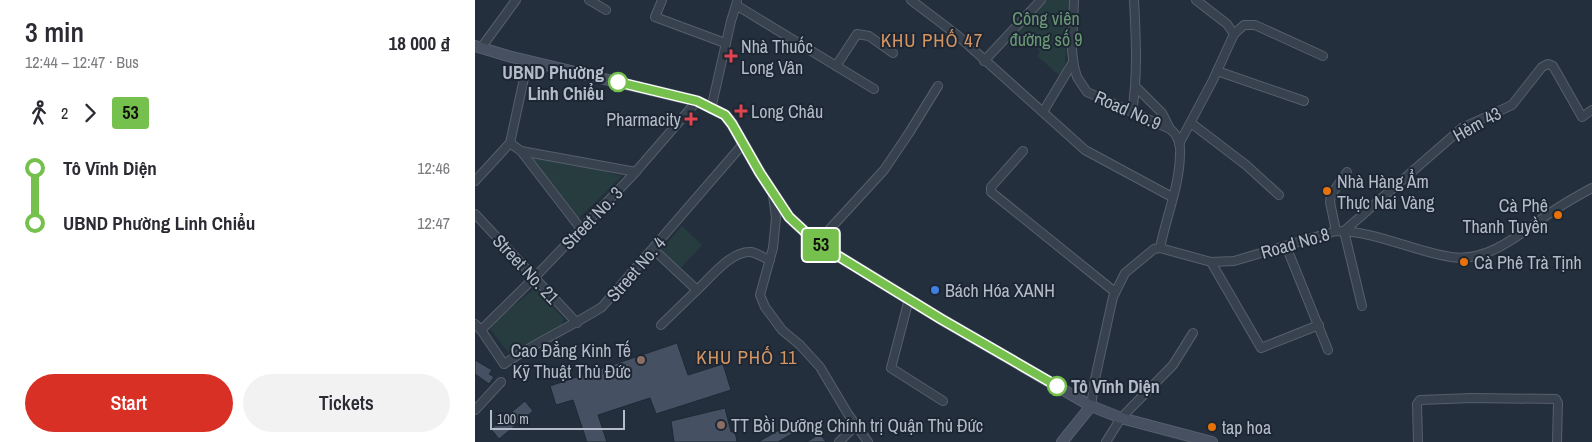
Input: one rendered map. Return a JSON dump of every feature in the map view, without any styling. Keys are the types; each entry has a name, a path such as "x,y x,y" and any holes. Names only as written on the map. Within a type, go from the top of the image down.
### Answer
{"street":[{"path":"516,0 478,47 697,101 725,115 789,217 817,243 1091,406 1121,418 1206,441"},
{"path":"589,0 606,10"},
{"path":"662,0 655,17 725,43"},
{"path":"911,0 957,35 1085,150 1172,197"},
{"path":"984,61 1041,0"},
{"name":"Road No.9","path":"1074,0 1073,62 1077,78 1087,92 1175,132 1181,151 1178,173 1160,248"},
{"path":"1131,112 1136,87 1134,0"},
{"path":"1196,0 1227,24 1234,34"},
{"path":"1206,8 1211,0"},
{"path":"711,109 725,43 737,2 874,89"},
{"path":"1179,144 1234,34 1244,25 1255,25 1323,56"},
{"path":"836,66 857,34 869,36 893,53"},
{"path":"475,181 510,143 528,60"},
{"path":"1043,112 1073,62"},
{"name":"Hẻm 43","path":"1340,231 1462,128 1512,105 1542,67 1548,64 1553,66 1582,117 1592,110"},
{"path":"1217,71 1304,101"},
{"path":"817,243 884,170 909,134 937,86"},
{"path":"1136,87 1162,113 1170,129"},
{"name":"Street No. 3","path":"478,327 534,278 636,172 697,101"},
{"path":"1191,123 1257,174 1279,195"},
{"path":"510,143 521,151 581,229"},
{"name":"Street No. 4","path":"478,327 504,364 602,307 743,144"},
{"path":"521,151 636,172"},
{"path":"1023,151 991,187 991,192 1115,292"},
{"path":"1347,172 1331,195 1330,202 1362,306"},
{"name":"Road No.8","path":"1160,248 1211,262 1233,261 1340,231 1372,235 1440,255 1457,258 1469,257 1483,254 1499,246 1553,210 1592,188"},
{"path":"773,194 776,218 773,248 760,295 765,307 781,330 800,345 820,367 868,442"},
{"name":"Street No. 21","path":"475,214 577,323"},
{"path":"1286,246 1328,350"},
{"path":"1062,442 1091,406 1095,379 1115,292 1125,273 1147,254 1160,248"},
{"path":"653,249 697,290"},
{"path":"661,326 722,266 738,254 752,252 770,260"},
{"path":"1211,262 1261,348 1319,325"},
{"path":"909,299 891,368 943,401"},
{"path":"1105,442 1121,418 1173,366 1193,333"},
{"path":"475,410 501,382"},
{"path":"1418,442 1417,404 1420,400 1472,398 1556,399 1559,403 1557,442"},
{"path":"839,442 856,425"}],"green space":[{"name":"Công viên đường số 9","path":"1044,0 1069,0 1065,64 1061,77 1037,56 1040,51 1015,31"},
{"path":"521,151 622,176 577,220"},
{"path":"682,226 702,245 679,270 660,251"},
{"path":"535,288 564,319 560,327 518,350 508,352 490,329 491,325"}],"building":[{"path":"677,343 688,375 723,364 731,390 656,414 650,398 598,415 607,442 587,442 573,400 556,405 550,386"},
{"path":"475,360 492,370 489,374 494,377 489,384 475,374"},
{"path":"525,401 533,411 499,439 491,429"},
{"path":"725,408 731,432 735,431 737,442 674,442 671,421"},
{"path":"795,421 800,429 778,442 758,442"},
{"path":"820,434 826,442 806,442"}],"bus line":[{"name":"53","path":"618,82 697,101 725,115 789,217 817,243 941,319 1057,386"}],"place":[{"name":"Nhà Thuốc Long Vân","path":"731,56"},
{"name":"UBND Phường Linh Chiểu","path":"618,82"},
{"name":"Long Châu","path":"741,111"},
{"name":"Pharmacity","path":"691,119"},
{"name":"Nhà Hàng Ẩm Thực Nai Vàng","path":"1327,191"},
{"name":"Cà Phê Thanh Tuyền","path":"1558,215"},
{"name":"Cà Phê Trà Tịnh","path":"1464,262"},
{"name":"Bách Hóa XANH","path":"935,290"},
{"name":"Cao Đẳng Kinh Tế Kỹ Thuật Thủ Đức","path":"641,360"},
{"name":"Tô Vĩnh Diện","path":"1057,386"},
{"name":"TT Bồi Dưỡng Chính trị Quận Thủ Đức","path":"721,425"},
{"name":"tap hoa","path":"1212,427"}],"district":[{"name":"KHU PHỐ 47","path":"932,40"},
{"name":"KHU PHỐ 11","path":"747,357"}]}
